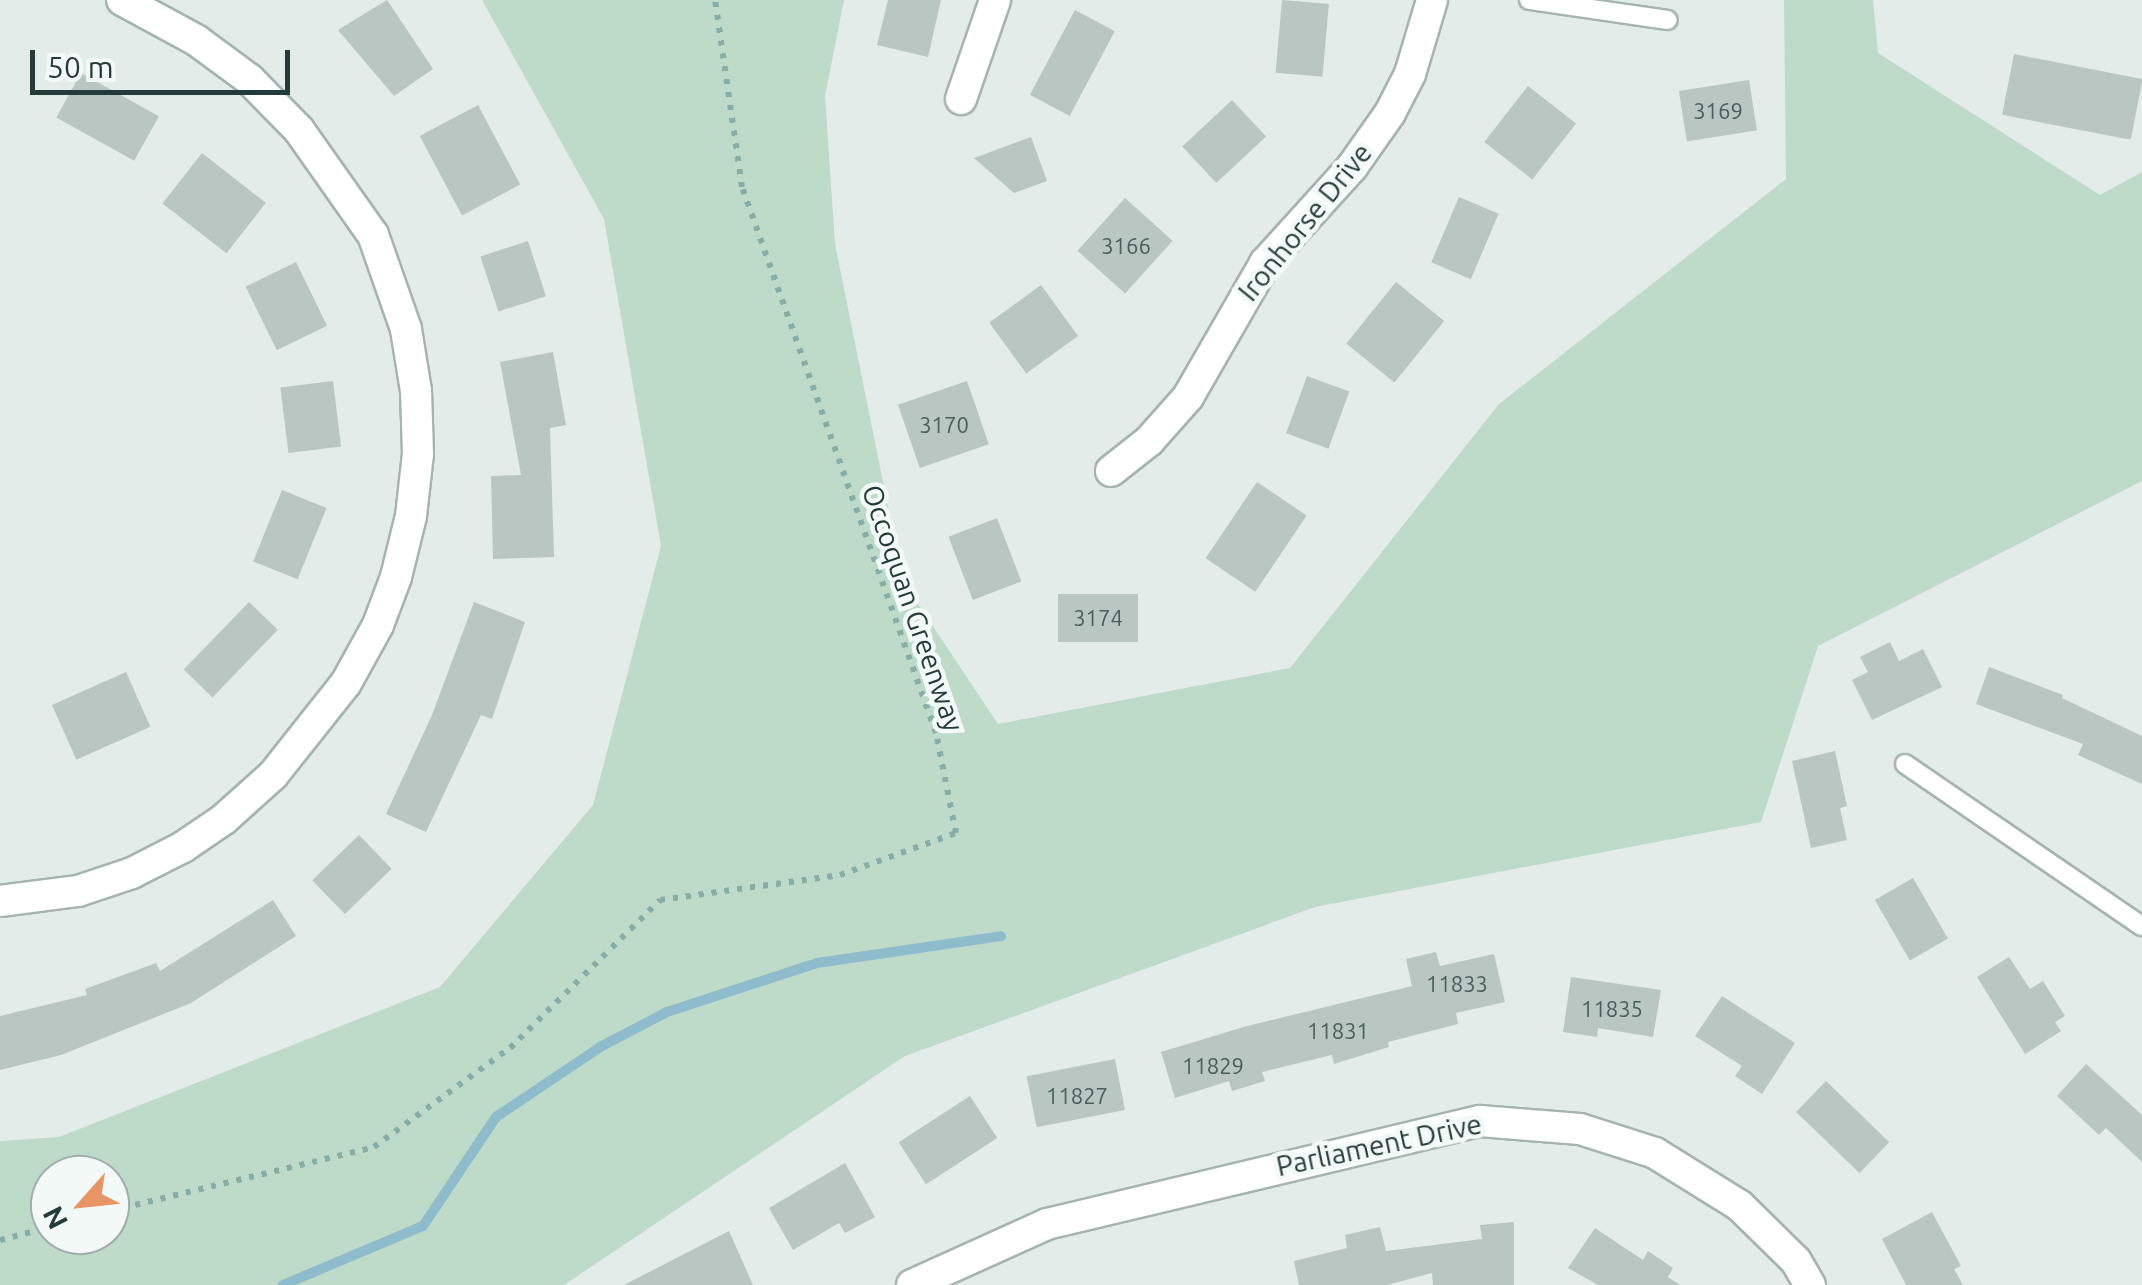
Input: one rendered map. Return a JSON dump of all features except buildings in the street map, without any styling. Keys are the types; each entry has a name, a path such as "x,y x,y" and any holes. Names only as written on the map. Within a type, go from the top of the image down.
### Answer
{"street":[{"path":"0,901 78,890 132,872 183,847 273,776 346,683 378,625 412,516 418,454 416,391 406,329 373,235 300,130 250,79 196,40 122,0"},
{"path":"960,99 995,0"},
{"name":"Ironhorse Drive","path":"1110,471 1149,441 1188,396 1265,263 1352,167 1390,113 1410,74 1432,0"},
{"name":"Parliament Drive","path":"912,1285 986,1248 1047,1224 1480,1121 1580,1129 1654,1153 1740,1206 1796,1261 1810,1285"}],"lane":[{"path":"1529,0 1668,20"},
{"path":"1904,764 2142,926"}],"path":[{"name":"Occoquan Greenway","path":"130,1206 374,1147 510,1048 660,900 840,875 956,833 936,733 742,187 714,0"},
{"path":"0,1240 30,1232"}],"green space":[{"path":"482,0 844,0 825,96 835,244 903,581 998,724 1290,668 1499,404 1786,179 1784,0 1873,0 1878,53 2100,195 2142,172 2142,481 1818,646 1761,822 1315,907 905,1056 564,1285 0,1285 0,1141 59,1137 440,987 593,805 661,546 604,219"}],"waterway":[{"path":"283,1285 423,1226 496,1117 600,1047 667,1012 817,963 1001,936"}]}
